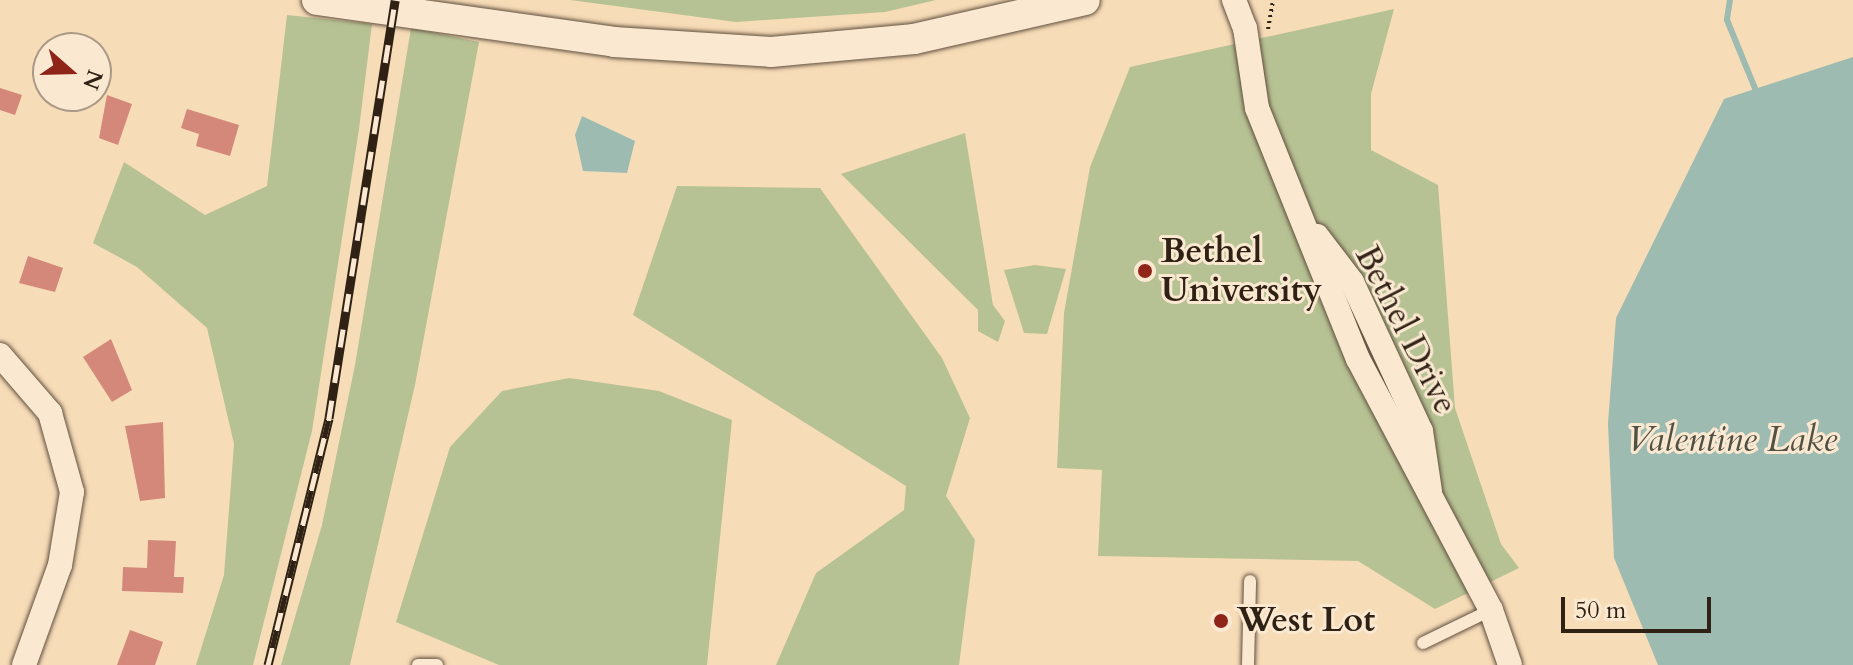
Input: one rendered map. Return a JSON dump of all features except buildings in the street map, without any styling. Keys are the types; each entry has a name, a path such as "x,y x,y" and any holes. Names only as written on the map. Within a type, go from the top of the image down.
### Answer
{"street":[{"path":"317,0 614,42 771,52 966,31 1085,0"},
{"name":"Bethel Drive","path":"1234,0 1245,28 1257,108 1296,206 1367,377 1491,610 1510,665"},
{"path":"0,355 50,413 72,492 60,565 24,665"}],"lane":[{"path":"1248,665 1250,581"},
{"path":"1423,643 1491,610"},
{"path":"418,665 437,665"}],"green space":[{"path":"570,0 936,0 885,12 736,22"},
{"path":"1394,9 1371,94 1371,150 1438,185 1455,408 1501,544 1519,568 1435,609 1358,561 1098,556 1102,470 1057,468 1064,313 1090,167 1130,67"},
{"path":"287,15 372,24 359,129 312,431 253,665 196,665 224,575 234,444 207,328 137,267 93,243 124,162 205,215 267,186"},
{"path":"411,28 479,42 415,385 350,665 281,665 322,525 355,365"},
{"path":"965,133 993,305 1005,321 998,342 978,331 978,310 841,174"},
{"path":"677,186 820,188 942,358 970,418 946,496 975,540 959,665 776,665 816,573 904,510 906,486 633,315"},
{"path":"1035,265 1066,269 1047,334 1024,333 1004,270"},
{"path":"569,378 659,391 732,420 707,665 499,665 396,622 450,447 502,391"}],"water":[{"name":"Valentine Lake","path":"1853,57 1853,665 1658,665 1614,558 1608,423 1616,318 1724,99"},
{"path":"582,116 635,141 627,173 583,171 575,135"}],"waterway":[{"path":"1730,0 1727,20 1757,93"}],"railway":[{"path":"268,665 329,418 395,0"}],"place":[{"name":"Bethel University","path":"1145,271"},
{"name":"West Lot","path":"1221,621"}]}
